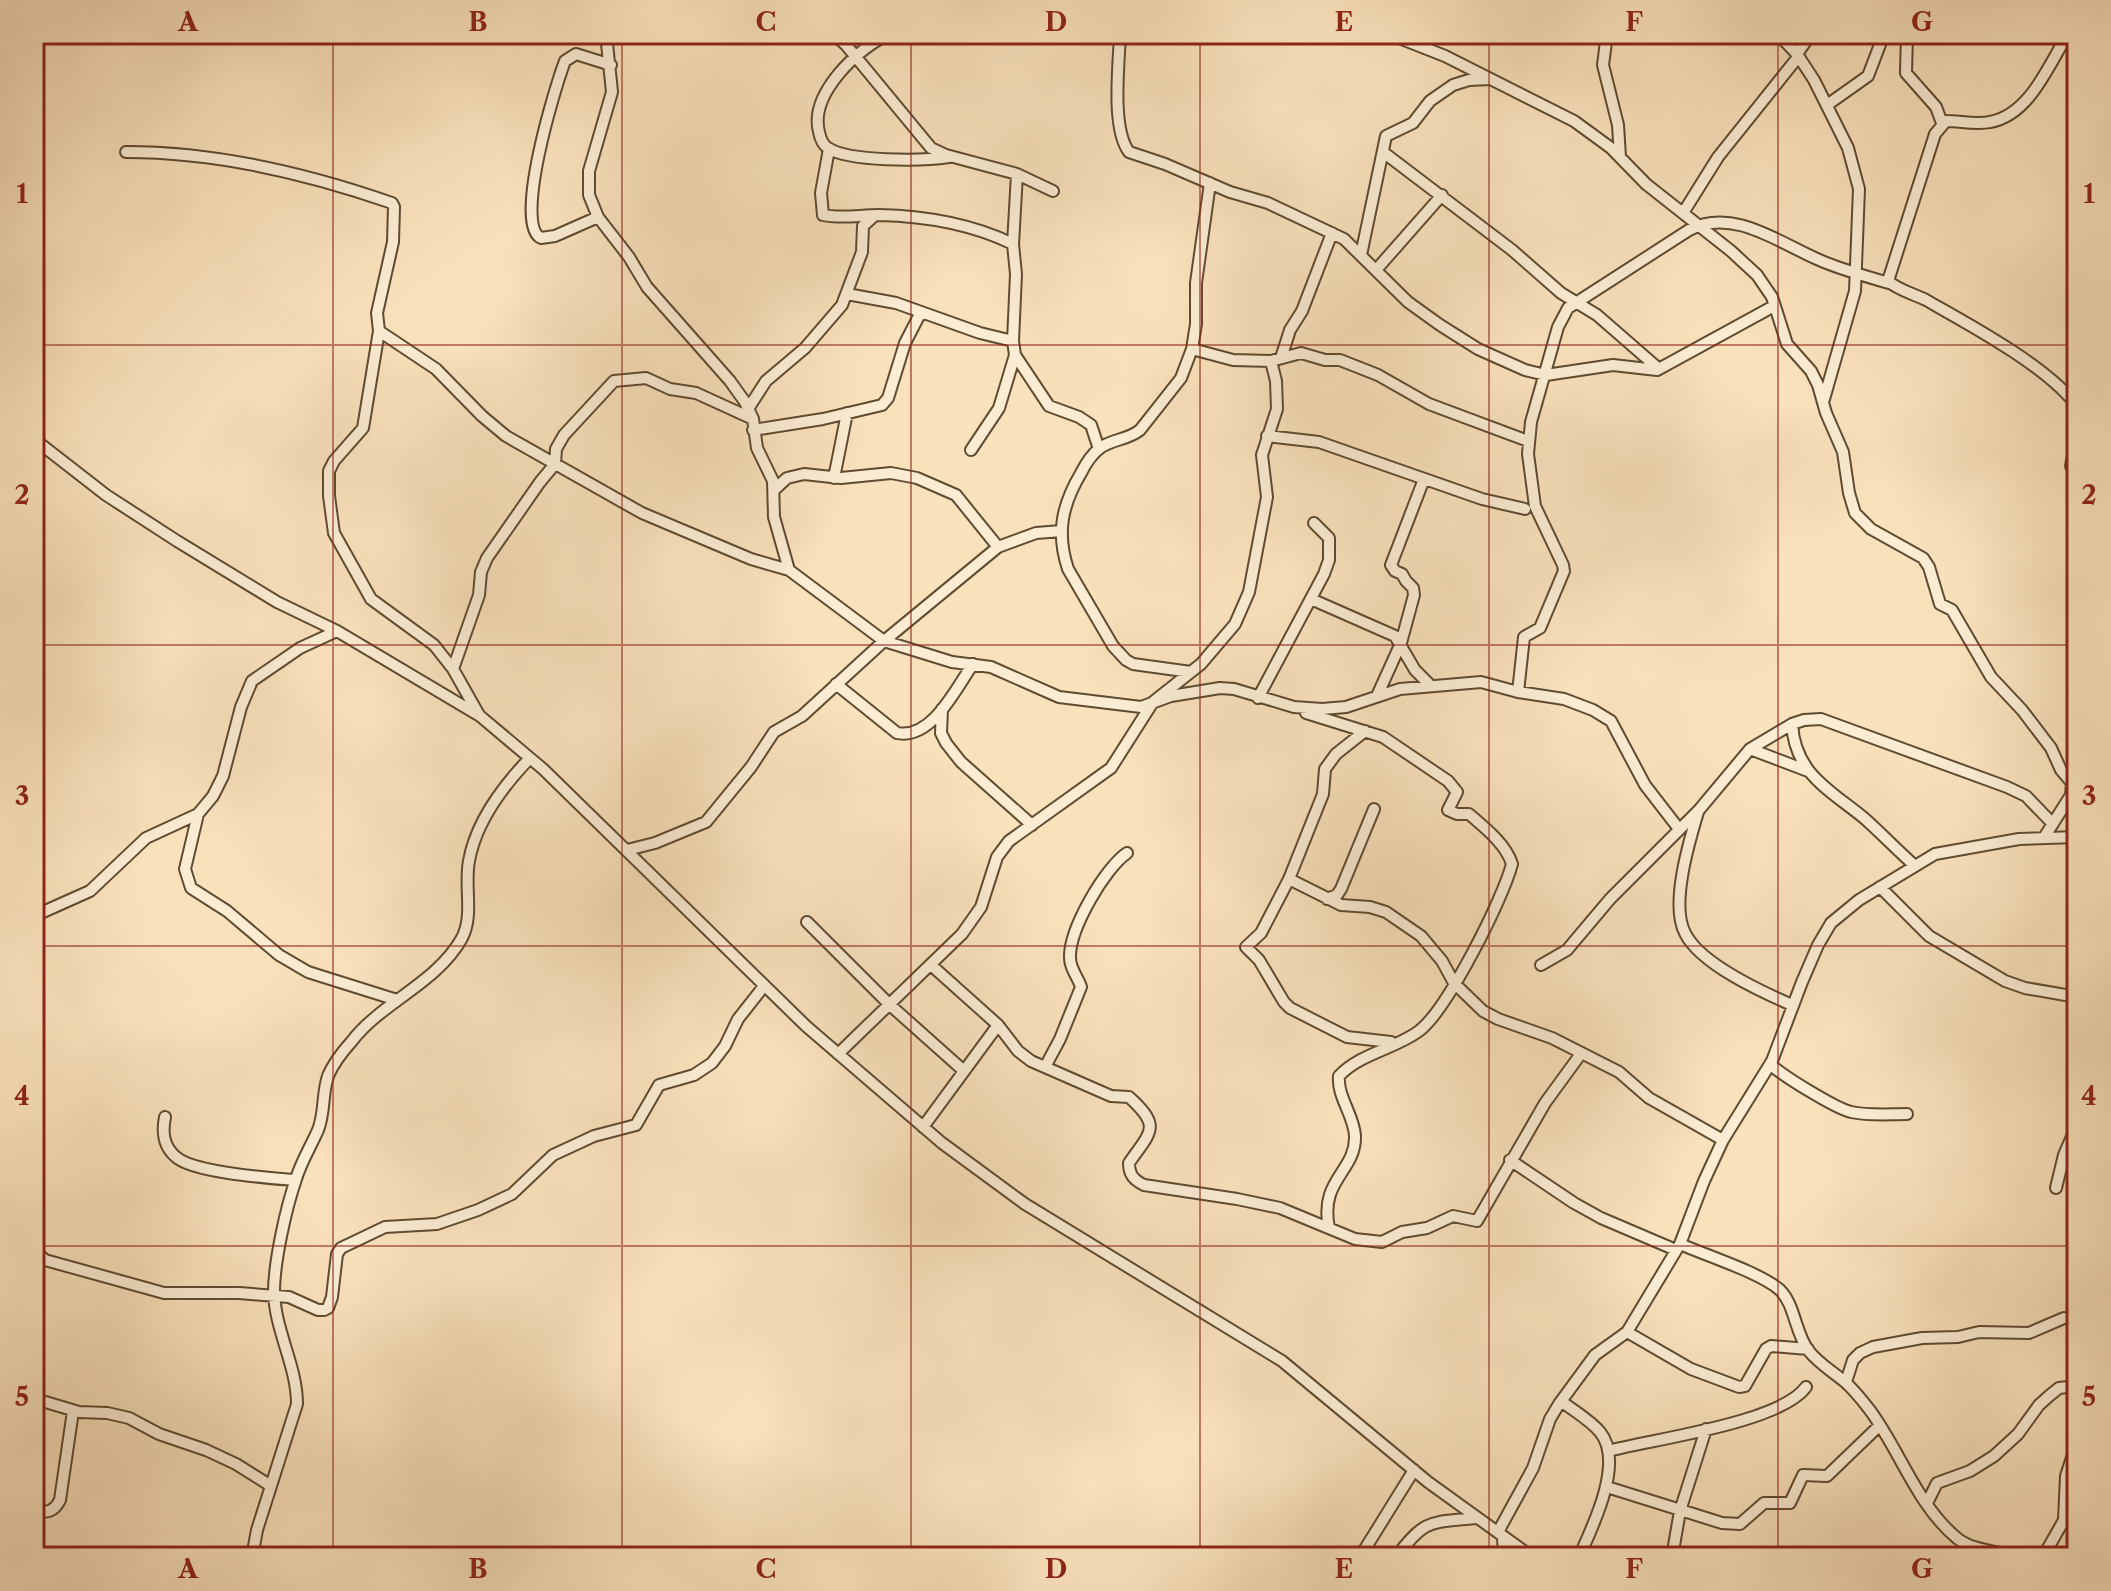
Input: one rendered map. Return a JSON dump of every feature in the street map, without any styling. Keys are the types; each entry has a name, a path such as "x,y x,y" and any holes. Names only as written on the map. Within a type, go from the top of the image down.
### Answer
{"street":[{"path":"606,34 612,92 593,154 587,183 589,195 598,217 629,257 652,294 730,381 751,420 757,448 770,473 774,490 774,517 789,570"},
{"path":"834,34 931,148 951,157 1017,174 1053,191"},
{"path":"889,34 855,55 839,73 817,115 820,135 829,149 821,193 822,214 839,217 921,216 1013,244"},
{"path":"1120,34 1118,87 1121,134 1131,154 1268,203 1344,239 1408,302 1462,340 1511,365 1546,375 1605,365 1649,371 1659,369 1774,306"},
{"path":"1389,34 1445,56 1574,121 1611,148 1646,184 1757,275 1774,306 1787,344 1814,375 1843,452 1849,493 1857,517 1871,529 1925,560 1940,604 1952,610 1991,677 2022,710 2051,748 2056,763 2076,787 2045,836"},
{"path":"1778,34 1798,56 1827,105 1848,148 1857,174 1860,197 1858,273 1854,298 1824,401"},
{"path":"1683,213 1718,157 1798,56 1811,34"},
{"path":"1827,105 1868,76 1884,34"},
{"path":"1907,34 1906,73 1936,107 1942,123"},
{"path":"1942,123 1987,122 2009,114 2035,89 2068,34"},
{"path":"1607,35 1603,53 1604,75 1618,125 1620,159"},
{"path":"598,217 555,236 541,238 535,236 531,228 531,203 534,174 565,61 576,54 611,65"},
{"path":"1361,255 1386,135 1413,123 1435,97 1458,83 1492,79"},
{"path":"1889,283 1889,273 1935,134 1942,123"},
{"path":"829,149 857,156 905,160 951,157"},
{"path":"126,152 212,156 247,162 393,204 393,242 377,313 379,331 363,428 329,471 334,533 371,599 428,639 453,669 480,716"},
{"path":"1383,152 1442,195 1575,303 1597,315 1659,369"},
{"path":"971,450 999,408 1015,355 1016,274 1013,244 1017,174"},
{"path":"1191,672 1131,663 1122,657 1072,577 1064,557 1062,531 1066,500 1087,463 1099,449 1140,430 1181,378 1192,349 1196,324 1196,283 1210,183"},
{"path":"1376,270 1442,195"},
{"path":"751,420 766,381 805,348 840,307 862,252 863,226 876,215"},
{"path":"1518,692 1524,637 1539,629 1564,571 1562,560 1535,506 1528,441 1558,327 1568,308 1698,225 1725,222 1768,234 1822,262 1889,283 1926,301 2024,361 2053,382 2077,406"},
{"path":"838,1054 962,934 980,909 1001,849 1111,768 1153,702 1191,672 1225,638 1242,611 1249,592 1268,494 1261,458 1277,413 1276,359 1332,233"},
{"path":"847,294 883,300 1013,341"},
{"path":"453,669 479,595 481,572 487,558 555,464 556,449 564,435 607,387 618,380 646,378 670,389 696,393 751,420 847,413 882,405 888,398 905,343 921,312"},
{"path":"379,331 436,369 506,436 657,520 751,559 789,570 884,641 947,661 991,667 1059,697 1141,707 1171,696 1220,688 1234,689 1383,737 1454,786 1457,794 1448,810 1457,814 1469,813 1511,860 1510,872 1495,910 1438,1011 1422,1029 1366,1057 1338,1078 1355,1136 1348,1162 1328,1194 1329,1228"},
{"path":"1192,349 1233,360 1276,359 1301,353 1353,364 1429,404 1528,441"},
{"path":"1015,355 1047,404 1091,425 1099,449"},
{"path":"834,478 847,413"},
{"path":"2077,433 2071,462 2071,470 2077,478"},
{"path":"1267,436 1319,442 1482,499 1525,509"},
{"path":"34,439 106,495 177,541 277,602 337,631 480,716 530,758 627,850 764,986 923,1127 1025,1204 1282,1361 1414,1470 1532,1557"},
{"path":"774,490 784,480 796,475 834,478 891,473 933,484 956,495 998,547"},
{"path":"1377,696 1401,643 1415,592 1403,574 1391,565 1424,479"},
{"path":"1258,698 1324,574 1329,556 1329,538 1314,523"},
{"path":"627,850 655,843 706,822 751,767 774,732 799,719 884,641 998,547 1036,533 1062,531"},
{"path":"1311,599 1397,637 1415,670 1429,684"},
{"path":"34,916 90,891 146,838 198,814 213,796 223,776 241,707 252,681 300,648 337,631"},
{"path":"836,684 902,734 917,731 942,708 973,664"},
{"path":"1294,707 1342,708 1400,689 1481,682 1564,699 1607,718 1618,732 1645,785 1679,829"},
{"path":"942,708 941,733 946,743 961,762 1032,825"},
{"path":"1541,965 1567,950 1610,899 1699,810 1750,749 1804,720 1821,719 1993,780 2026,796 2053,824"},
{"path":"1792,724 1794,747 1821,786 1865,819 1914,865"},
{"path":"1365,731 1336,754 1325,769 1323,794 1289,879 1261,933 1246,948 1259,960 1290,1008 1347,1037 1397,1042"},
{"path":"1750,749 1809,771"},
{"path":"252,1557 293,1419 297,1394 274,1296 280,1248 295,1180 319,1127 328,1077 354,1038 436,970 460,942 466,931 468,916 469,860 478,835 494,801 530,758"},
{"path":"1327,899 1337,895 1341,889 1374,809"},
{"path":"1699,810 1682,884 1680,916 1686,935 1704,954 1739,979 1792,1005"},
{"path":"198,814 185,869 191,888 227,911 279,955 297,966 351,987 397,1000"},
{"path":"1504,1557 1500,1535 1533,1468 1550,1419 1595,1355 1627,1332 1678,1247 1723,1140 1770,1064 1792,1005 1831,923 1848,907 1914,865 1944,852 2045,836 2077,837"},
{"path":"1045,1067 1081,987 1070,958 1076,924 1127,853"},
{"path":"1289,879 1345,906 1376,908 1408,926 1442,961 1454,983 1491,1016 1552,1038 1580,1055 1620,1072 1649,1098 1723,1140"},
{"path":"1880,887 1929,936 2005,981 2025,988 2077,997"},
{"path":"807,922 890,1005 964,1071"},
{"path":"931,965 998,1025 1018,1051 1045,1067 1111,1096 1129,1097 1149,1118 1151,1125 1129,1163 1131,1176 1137,1181 1280,1208 1355,1239 1382,1242 1402,1232 1427,1228 1453,1216 1477,1221 1545,1103 1580,1055"},
{"path":"34,1250 39,1261 164,1293 274,1296 298,1300 318,1310 328,1308 337,1254 341,1248 385,1227 437,1224 478,1210 512,1194 553,1155 594,1136 636,1125 652,1091 659,1085 694,1075 712,1063 725,1046 738,1019 764,986"},
{"path":"923,1127 998,1025"},
{"path":"1770,1064 1782,1074 1847,1110 1874,1115 1907,1114"},
{"path":"165,1117 162,1132 168,1149 178,1160 212,1169 295,1180"},
{"path":"2056,1188 2064,1155 2077,1125"},
{"path":"1510,1160 1601,1218 1752,1275 1781,1291 1808,1349 1824,1367 1846,1382 1880,1425 1927,1503 1959,1540 2016,1557"},
{"path":"1846,1382 1853,1360 1873,1347 1979,1332 2029,1333 2064,1318"},
{"path":"1627,1332 1691,1369 1739,1387 1745,1386 1766,1349 1771,1346 1808,1349"},
{"path":"1927,1503 1937,1483 1970,1471 2007,1446 2039,1405 2059,1388 2077,1386"},
{"path":"1608,1451 1774,1410 1800,1395 1806,1387"},
{"path":"1561,1401 1602,1434 1608,1451 1607,1487 1579,1557"},
{"path":"34,1403 50,1403 73,1411 129,1418 159,1434 236,1464 271,1486"},
{"path":"34,1511 57,1508 73,1411"},
{"path":"1607,1487 1722,1523 1740,1524 1764,1503 1790,1503 1803,1475 1827,1476 1880,1425"},
{"path":"1672,1557 1680,1511 1706,1429"},
{"path":"2043,1557 2064,1520 2066,1476 2077,1442"},
{"path":"1360,1557 1414,1470"},
{"path":"1396,1557 1421,1527 1476,1518"}]}
